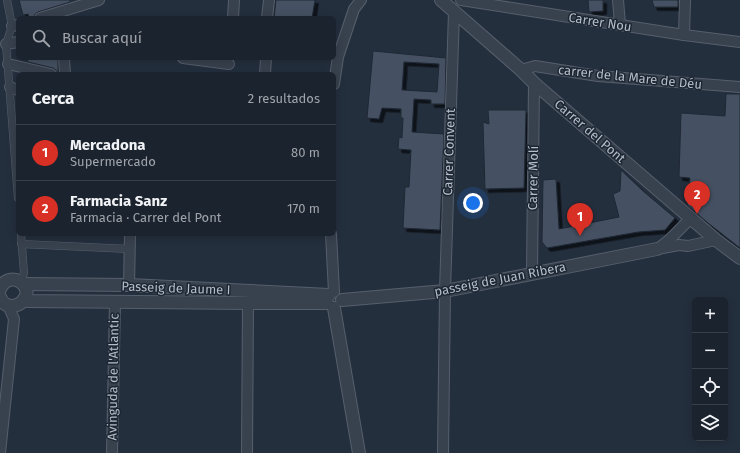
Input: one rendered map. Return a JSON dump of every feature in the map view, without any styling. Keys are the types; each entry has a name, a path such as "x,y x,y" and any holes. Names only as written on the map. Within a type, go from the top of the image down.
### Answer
{"street":[{"path":"7,0 15,26 6,44 8,64 14,88 16,143"},
{"path":"47,16 99,0"},
{"path":"233,16 234,0"},
{"path":"268,16 269,0"},
{"path":"336,72 338,57 354,9 360,0"},
{"name":"Carrer Nou","path":"461,0 684,35 740,42"},
{"path":"618,0 620,24"},
{"path":"684,35 686,0"},
{"name":"Carrer del Pont","path":"442,1 455,6 534,83 706,232 740,258"},
{"name":"Carrer Convent","path":"443,453 445,291 455,6"},
{"path":"6,44 16,42"},
{"path":"64,60 65,72"},
{"path":"197,60 229,65"},
{"path":"265,72 266,60"},
{"path":"8,64 42,72"},
{"name":"carrer de la Mare de Déu","path":"521,70 535,66 598,76 740,87"},
{"name":"Carrer Molí","path":"532,274 534,83"},
{"name":"passeig de Juan Ribera","path":"657,249 669,240 691,218"},
{"name":"passeig de Juan Ribera","path":"679,246 686,241 701,237 706,232"},
{"path":"0,453 14,318 26,292 23,280 21,236"},
{"path":"129,285 130,236"},
{"path":"330,236 333,299 359,453"},
{"name":"passeig de Juan Ribera","path":"333,299 445,291 657,249 688,246 716,240"},
{"path":"22,244 130,249"},
{"name":"Passeig de Jaume I","path":"0,289 4,283 15,279 333,299"},
{"name":"Passeig de Jaume I","path":"4,301 14,306 28,300 248,303 333,299"},
{"path":"4,301 14,318"},
{"name":"Avinguda de l'Atlantic","path":"112,453 115,302"},
{"path":"247,453 248,303"}],"building":[{"path":"19,0 70,0 70,2 38,12 34,16 28,16 28,14 23,15"},
{"path":"276,0 315,0 312,16 274,16"},
{"path":"588,0 603,0 603,11 589,12"},
{"path":"652,0 678,0 678,7 654,7"},
{"path":"373,51 446,58 445,104 431,104 431,100 414,99 412,132 444,134 440,230 403,228 405,187 409,187 411,150 398,149 399,137 402,138 403,118 401,118 401,109 382,108 379,119 367,118","holes":["404,62 439,64 437,92 402,90"]},
{"path":"28,60 58,60 58,72 53,68 28,62"},
{"path":"726,94 740,94 740,248 687,205 690,178 679,177 681,113 725,116"},
{"path":"488,110 526,110 524,188 485,189 483,122 489,124"},
{"path":"621,170 675,218 665,230 638,232 547,248 542,242 543,180 556,179 559,229 619,217 613,194 620,191"}],"place":[{"name":"Farmacia Sanz","path":"697,214"},
{"name":"Mercadona","path":"580,236"}]}
